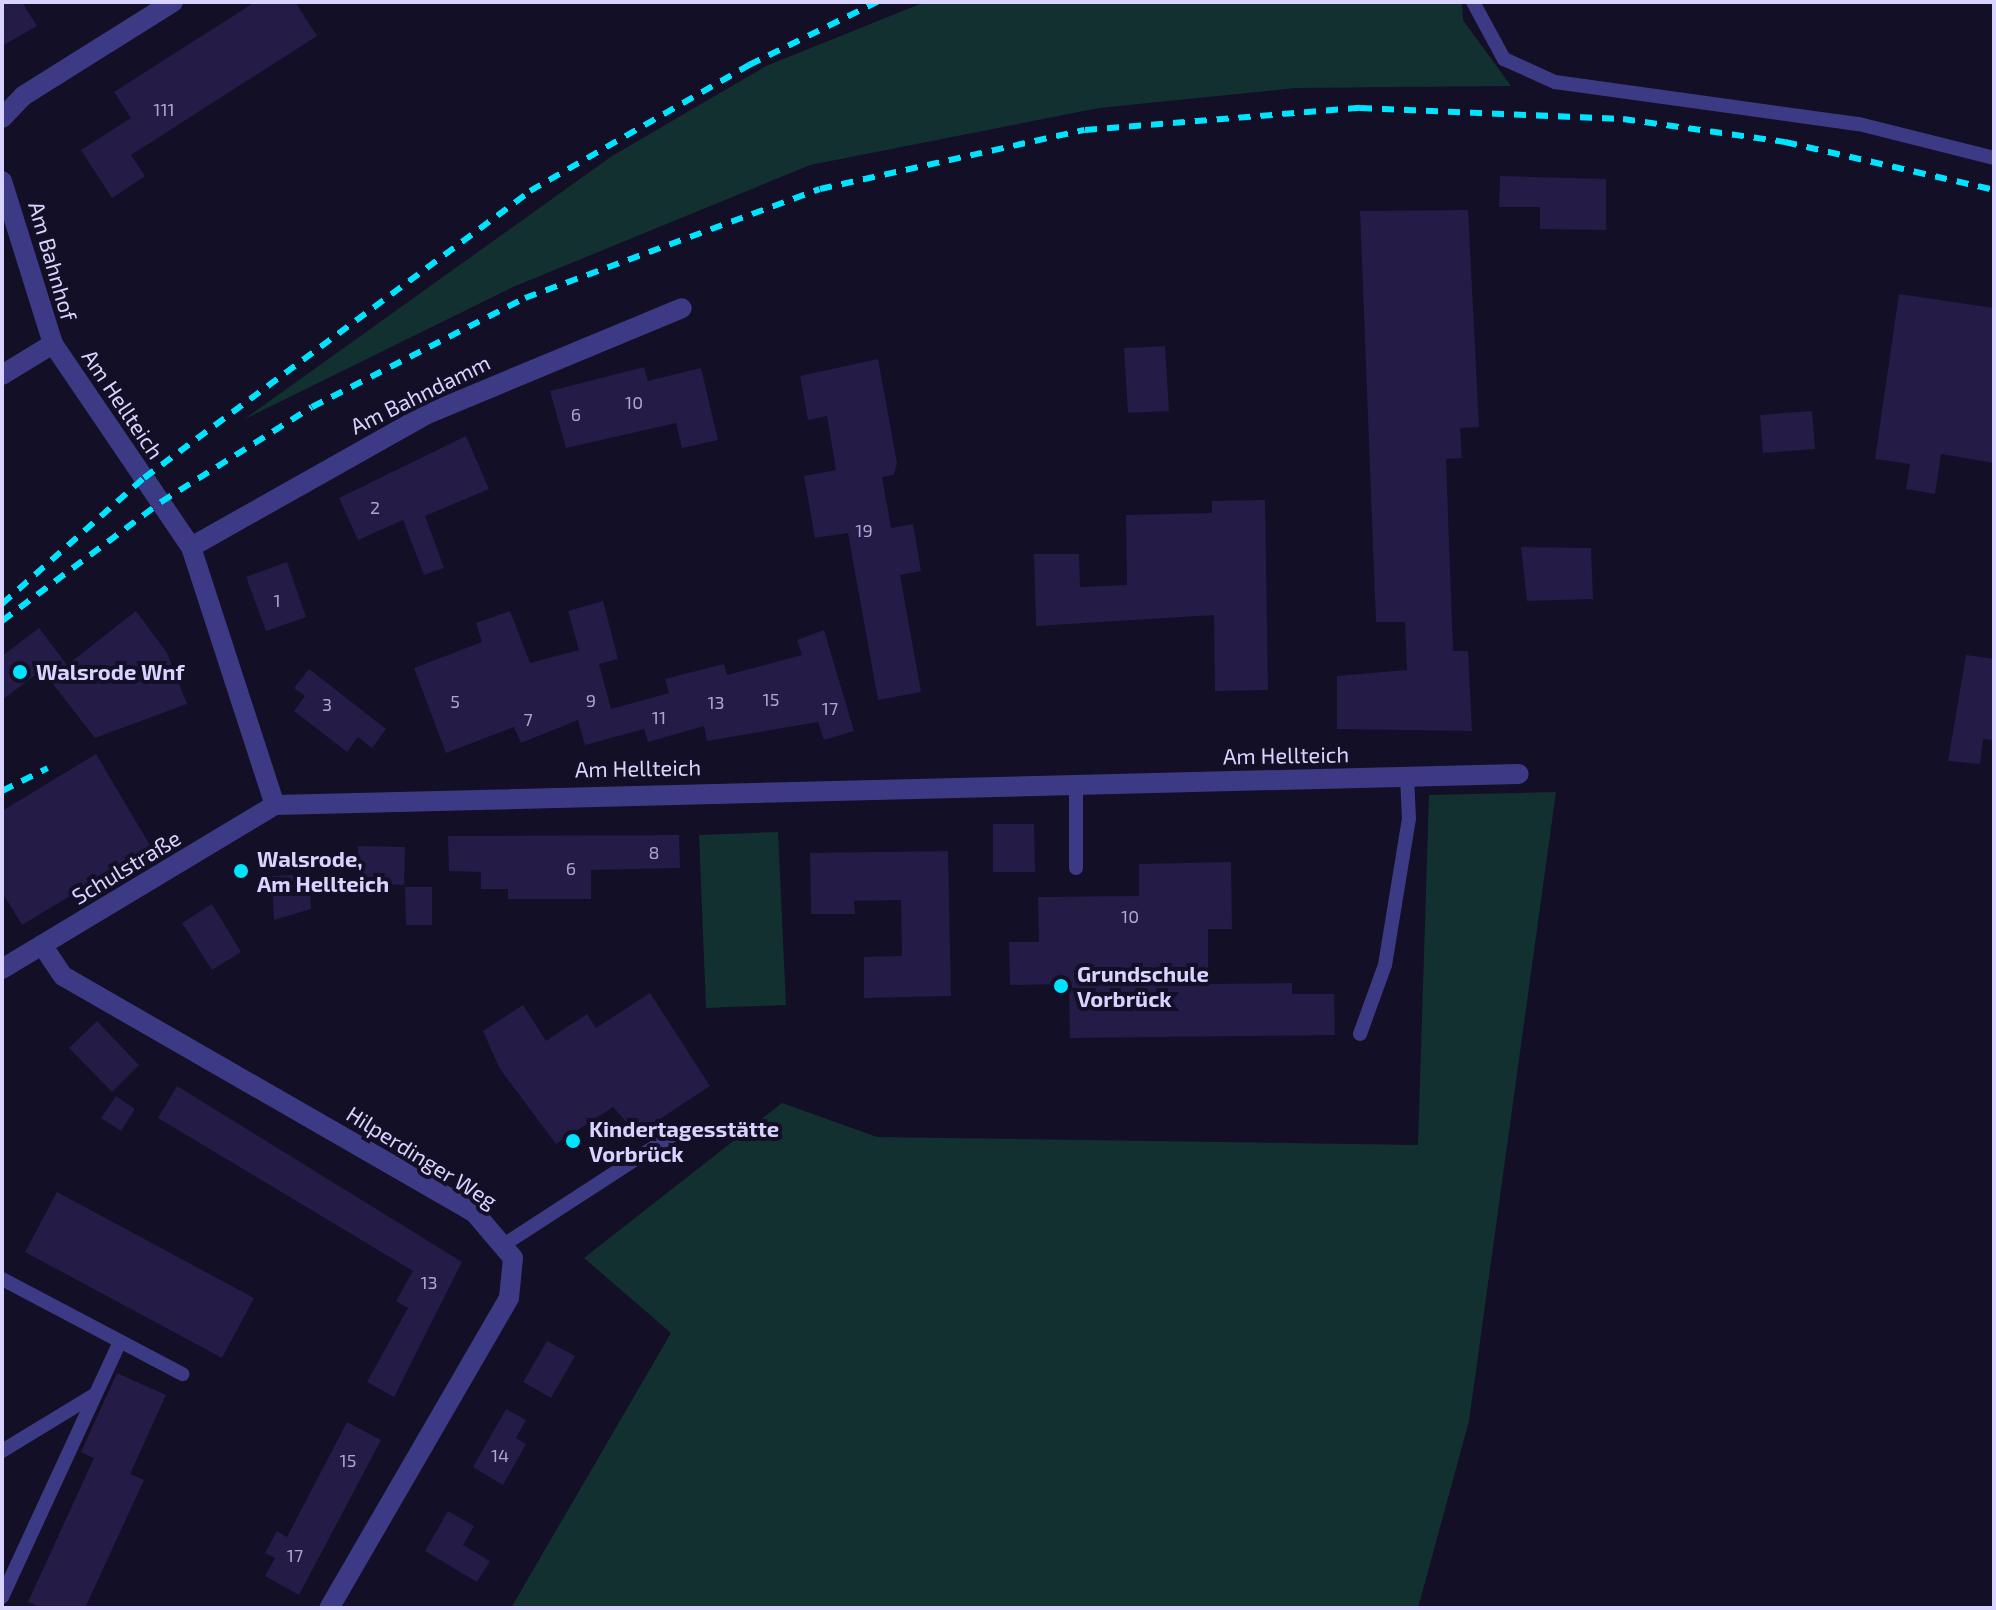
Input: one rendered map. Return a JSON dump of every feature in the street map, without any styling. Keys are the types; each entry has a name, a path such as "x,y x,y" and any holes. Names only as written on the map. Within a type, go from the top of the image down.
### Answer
{"street":[{"path":"2,118 23,96 173,2"},
{"name":"Am Bahnhof","path":"2,181 53,344 2,375"},
{"name":"Am Bahndamm","path":"191,547 425,415 682,308"},
{"name":"Am Hellteich","path":"53,344 191,547 275,805 1519,774"},
{"name":"Schulstraße","path":"2,969 275,805"},
{"name":"Hilperdinger Weg","path":"42,945 63,976 452,1198 505,1244"},
{"path":"329,1608 509,1298 515,1280 505,1244"}],"lane":[{"path":"1473,2 1504,59 1555,82 1859,124 1994,158"},
{"path":"1360,1034 1385,965 1409,819 1407,776"},
{"path":"1076,783 1076,868"},
{"path":"505,1244 676,1133"},
{"path":"2,1279 182,1374"},
{"path":"2,1597 6,1577 120,1342"},
{"path":"2,1451 94,1395"}],"green space":[{"path":"925,2 1462,2 1463,20 1511,86 1296,88 1099,108 810,165 513,287 243,420 612,156 766,66"},
{"path":"1556,792 1469,1421 1418,1608 511,1608 671,1333 584,1258 782,1103 877,1137 1418,1145 1429,795"},
{"path":"778,832 786,1005 706,1008 699,835"}],"building":[{"path":"2,2 22,2 37,26 2,46"},
{"path":"255,2 295,2 317,36 131,155 145,176 112,198 81,150 131,118 114,92"},
{"path":"1500,176 1606,179 1606,230 1540,229 1540,207 1499,207"},
{"path":"1468,210 1479,427 1460,428 1462,458 1446,459 1453,651 1468,651 1472,731 1337,729 1337,676 1407,670 1405,622 1376,622 1360,211"},
{"path":"1899,294 1994,308 1994,463 1941,454 1935,494 1906,489 1910,464 1875,459"},
{"path":"1165,346 1169,411 1128,413 1124,348"},
{"path":"878,359 897,463 894,475 882,477 891,528 913,524 921,571 900,575 921,692 878,700 848,533 815,538 804,476 836,470 827,416 808,420 800,376"},
{"path":"644,367 648,381 701,368 718,440 682,448 676,423 566,448 550,391"},
{"path":"1812,411 1815,449 1763,453 1760,415"},
{"path":"466,436 489,489 425,516 444,568 424,575 403,520 358,540 339,498"},
{"path":"1265,500 1268,690 1215,691 1214,615 1036,626 1034,554 1079,554 1080,587 1127,585 1126,515 1212,513 1212,501"},
{"path":"1521,547 1591,548 1593,599 1527,601"},
{"path":"287,562 306,617 266,631 246,577"},
{"path":"603,601 618,659 599,664 611,709 669,693 665,679 724,664 727,675 802,655 797,640 824,630 854,731 824,740 818,722 707,741 704,726 648,742 644,729 585,745 578,720 521,743 514,727 446,753 414,668 482,642 476,623 510,611 530,663 579,650 568,611"},
{"path":"136,611 167,653 187,704 95,738 42,670 2,700 2,656 39,628 67,665"},
{"path":"1966,655 1994,659 1994,740 1983,739 1980,764 1948,761"},
{"path":"309,669 386,729 372,748 358,737 347,752 294,711 305,696 294,688"},
{"path":"96,754 151,847 22,925 2,892 2,811"},
{"path":"993,824 1034,824 1035,872 993,872"},
{"path":"679,835 680,868 591,870 591,899 508,899 508,889 481,889 481,872 449,871 448,836"},
{"path":"358,846 405,847 404,885 358,884"},
{"path":"948,851 951,996 864,998 864,957 902,956 901,900 854,901 855,914 811,914 810,853"},
{"path":"1231,862 1232,929 1208,929 1208,984 1292,983 1292,994 1334,994 1335,1035 1070,1038 1069,984 1010,985 1009,942 1039,942 1038,897 1139,896 1139,864"},
{"path":"309,874 311,909 274,920 272,876"},
{"path":"405,887 432,887 432,925 406,925"},
{"path":"212,904 241,952 212,970 182,923"},
{"path":"650,993 710,1086 637,1134 613,1107 556,1144 500,1069 483,1031 523,1005 546,1041 587,1014 596,1028"},
{"path":"97,1021 139,1065 112,1092 69,1048"},
{"path":"177,1086 462,1262 394,1397 367,1382 408,1308 396,1301 413,1271 158,1118"},
{"path":"116,1096 135,1109 121,1131 101,1118"},
{"path":"57,1192 254,1298 222,1358 25,1252"},
{"path":"547,1341 575,1356 551,1398 523,1382"},
{"path":"117,1373 166,1395 130,1474 144,1480 85,1608 42,1608 28,1602 94,1458 81,1452"},
{"path":"506,1409 526,1420 516,1438 526,1444 503,1485 473,1467"},
{"path":"347,1422 381,1440 299,1595 265,1576 275,1558 265,1553 277,1531 287,1537"},
{"path":"448,1511 474,1526 463,1545 490,1561 477,1582 425,1551"}],"railway":[{"path":"2,604 144,478 530,191 749,65 877,2"},
{"path":"2,621 161,502 312,407 525,298 820,189 1085,130 1360,108 1623,119 1785,142 1994,190"},
{"path":"2,791 48,768"}],"place":[{"name":"Walsrode Wnf","path":"20,672"},
{"name":"Walsrode, Am Hellteich","path":"241,871"},
{"name":"Grundschule Vorbrück","path":"1061,986"},
{"name":"Kindertagesstätte Vorbrück","path":"573,1141"}]}
